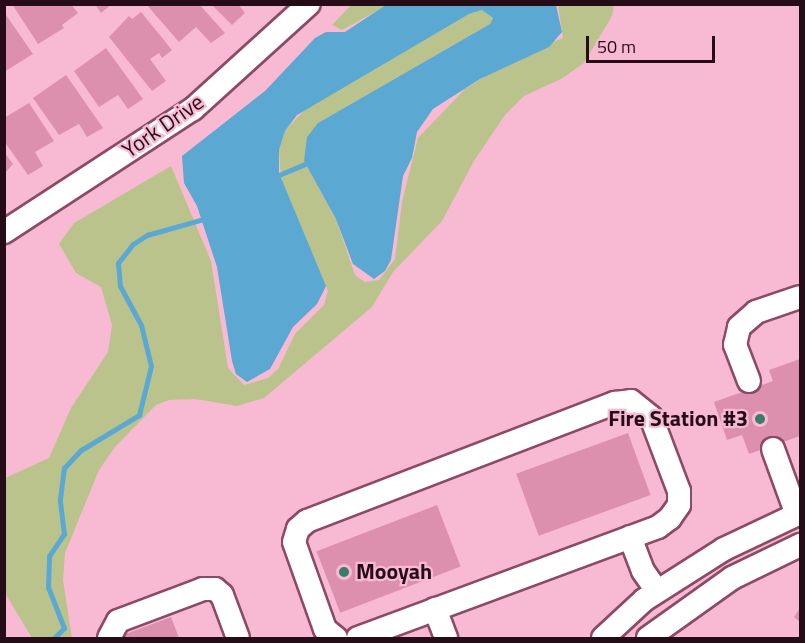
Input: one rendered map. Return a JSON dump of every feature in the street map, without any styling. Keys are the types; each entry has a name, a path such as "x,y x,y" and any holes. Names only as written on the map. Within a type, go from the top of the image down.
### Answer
{"street":[{"name":"York Drive","path":"4,231 193,109 309,4"},
{"path":"748,381 735,345 740,327 756,312 801,297"},
{"path":"336,639 325,629 294,542 298,530 308,521 615,403 631,400 651,417 679,491 679,505 658,527 357,639"},
{"path":"603,639 657,591 724,549 799,514 773,448"},
{"path":"630,537 643,571 657,591"},
{"path":"648,639 732,578 801,545"},
{"path":"109,639 118,621 203,589 215,590 222,595 238,639"},
{"path":"435,609 446,639"}],"green space":[{"path":"351,5 388,5 342,30 332,25"},
{"path":"558,5 614,5 612,16 584,63 561,79 524,96 505,115 474,161 442,221 393,272 372,307 264,398 237,406 195,399 169,400 156,405 115,447 99,470 65,553 63,580 72,638 32,638 5,593 5,478 49,458 71,408 108,352 112,325 101,287 76,273 59,244 74,223 171,166 211,261 228,368 244,385 268,378 278,369 295,334 324,305 328,291 281,179 279,150 285,131 307,107 469,14 482,10 493,18 490,24 318,123 304,161 336,219 355,275 365,282 379,280 395,259 402,202 418,138 465,89 515,57 563,38"}],"water":[{"path":"386,5 556,5 562,32 549,47 480,79 433,109 417,132 412,158 403,176 391,260 385,271 374,279 353,264 336,219 304,161 307,137 318,123 490,24 493,18 482,10 469,14 297,115 285,131 279,150 279,173 326,286 317,304 293,327 270,369 247,382 236,374 232,361 217,267 197,206 184,183 182,156 265,91 315,38 326,32 345,32"}],"building":[{"path":"12,4 71,4 78,13 62,25 64,28 38,44"},
{"path":"95,4 112,4 101,13"},
{"path":"146,4 199,4 225,33 211,43 196,27 179,42"},
{"path":"211,4 238,4 245,13 232,25"},
{"path":"4,12 33,54 4,72"},
{"path":"141,12 172,50 162,58 159,53 150,59 166,81 152,91 109,37 129,16 132,19"},
{"path":"106,48 143,99 128,109 118,95 99,107 74,71"},
{"path":"66,75 103,128 87,137 79,124 59,135 33,98"},
{"path":"29,103 54,141 35,152 43,166 28,175 4,141 4,118"},
{"path":"4,152 13,164 4,174"},
{"name":"Fire Station #3","path":"800,359 800,436 749,454 742,435 727,440 714,402 773,381 769,370"},
{"path":"628,433 651,495 539,536 516,474"},
{"path":"437,505 461,567 340,613 317,551"},
{"path":"800,608 800,622 794,617"},
{"path":"171,617 179,638 115,638"}],"waterway":[{"path":"274,177 312,161"},
{"path":"54,638 64,628 48,587 49,556 64,534 60,499 64,468 81,450 139,415 151,366 141,325 120,286 118,263 133,244 147,235 207,218"}],"place":[{"name":"Fire Station #3","path":"760,419"},
{"name":"Mooyah","path":"344,572"}]}
